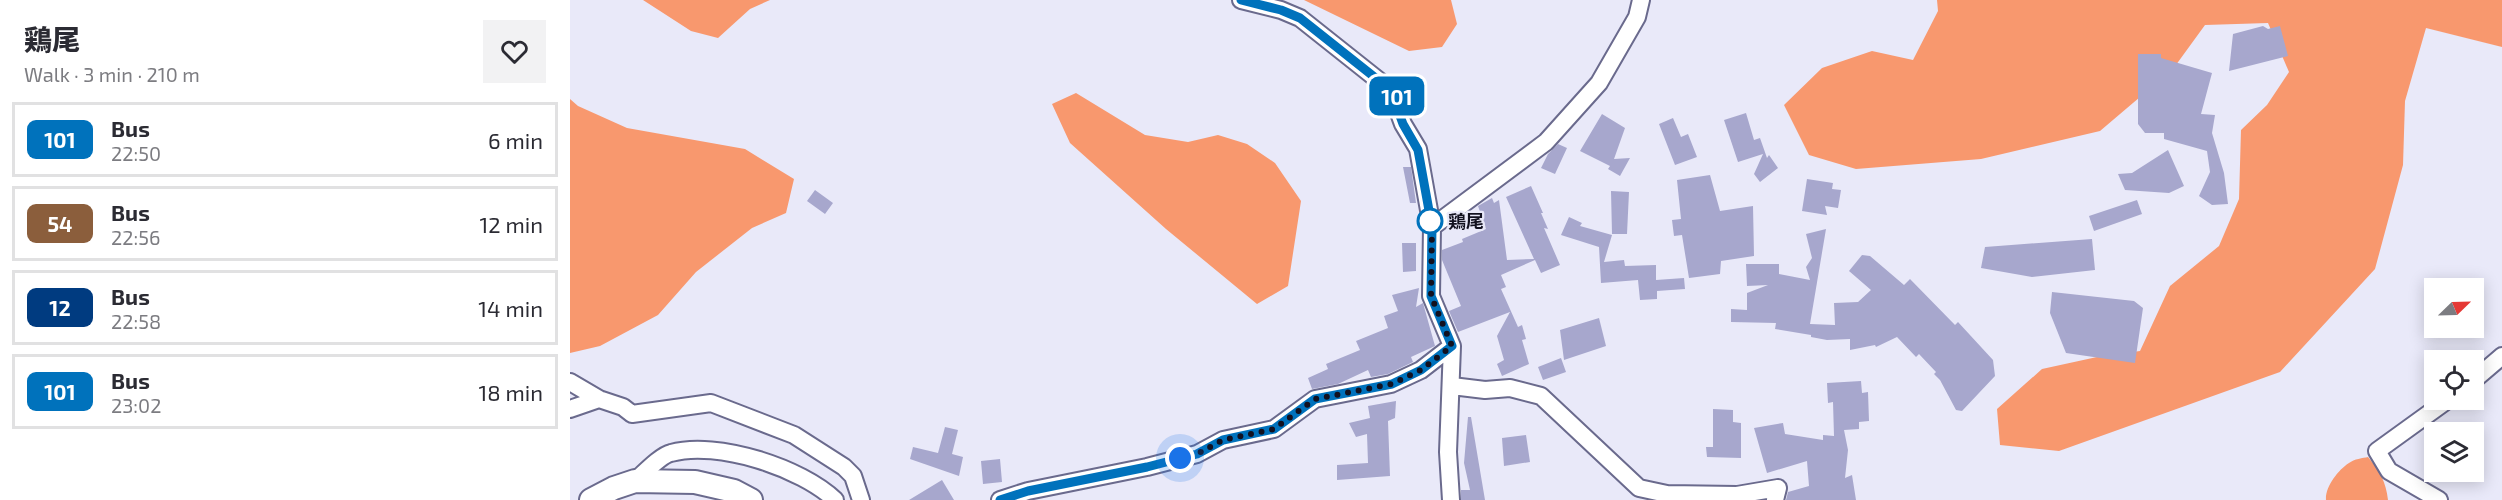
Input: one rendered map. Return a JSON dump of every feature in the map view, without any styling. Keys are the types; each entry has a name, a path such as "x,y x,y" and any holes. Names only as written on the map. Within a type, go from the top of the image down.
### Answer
{"street":[{"path":"1241,0 1281,10 1300,18 1397,95 1396,105 1403,124 1418,150 1432,227 1431,296 1452,346 1448,452 1451,500"},
{"path":"1432,227 1546,142 1599,83 1636,17 1641,0"},
{"path":"1000,500 1029,496 1147,467 1197,454 1223,440 1274,429 1315,399 1392,384 1421,370 1452,346"},
{"path":"2484,371 2502,356"},
{"path":"570,382 598,399 623,407 632,414 711,403 794,435 844,467 853,476 861,500"},
{"path":"1452,386 1485,390 1510,388 1541,396 1639,488 1667,494 1737,495 1778,488 1775,500"},
{"path":"570,410 598,399"},
{"path":"2434,410 2377,451 2389,471 2439,500"},
{"path":"635,481 670,453 707,450 744,454 805,479 836,500"},
{"path":"591,500 614,488 635,481 695,482 734,491 751,500"}],"shaded area":[{"path":"643,0 770,0 750,9 718,38 691,31"},
{"path":"1304,0 1451,0 1457,24 1442,47 1409,51"},
{"path":"1937,0 2502,0 2502,47 2426,28 2405,101 2403,165 2375,269 2280,372 2059,451 2000,445 1997,409 2042,369 2097,357 2140,351 2170,286 2219,246 2239,199 2241,130 2267,105 2289,72 2268,23 2205,25 2173,69 2100,131 1981,159 1856,169 1809,155 1784,105 1822,68 1872,51 1913,60 1938,11"},
{"path":"1076,93 1145,135 1188,142 1218,135 1247,144 1275,163 1301,201 1288,286 1257,304 1166,229 1070,143 1052,104"},
{"path":"570,99 578,106 627,128 745,149 794,179 786,213 752,228 696,272 658,315 600,346 570,353"},
{"path":"2368,457 2382,477 2388,500 2326,500 2330,484 2341,470 2353,461"}],"building":[{"path":"2263,26 2268,29 2280,26 2288,56 2229,71 2233,34"},
{"path":"2138,54 2161,54 2161,58 2212,73 2201,114 2215,115 2212,133 2224,173 2228,204 2212,205 2199,196 2210,172 2207,151 2164,139 2164,133 2145,133 2138,124"},
{"path":"1746,113 1754,140 1760,138 1767,158 1769,155 1778,168 1760,182 1754,174 1763,154 1738,162 1724,120"},
{"path":"1602,114 1625,128 1614,159 1630,158 1620,176 1608,169 1610,166 1580,151"},
{"path":"1673,118 1681,137 1688,134 1697,157 1675,165 1659,124"},
{"path":"1558,144 1567,148 1555,174 1541,168 1548,154"},
{"path":"2168,150 2184,186 2169,193 2125,190 2118,174 2132,173"},
{"path":"1403,167 1411,167 1416,203 1410,203"},
{"path":"1710,175 1720,211 1753,206 1754,256 1721,261 1720,274 1689,278 1682,235 1674,236 1672,220 1681,219 1677,180"},
{"path":"1807,179 1833,183 1832,189 1841,190 1838,208 1825,206 1827,215 1802,211"},
{"path":"1531,186 1548,229 1544,228 1560,265 1541,273 1535,260 1501,275 1506,287 1501,289 1518,327 1522,325 1526,339 1522,340 1529,364 1502,376 1497,364 1504,360 1497,336 1510,312 1458,332 1449,311 1461,306 1442,260 1442,250 1463,242 1462,239 1486,229 1478,206 1492,198 1494,203 1499,200 1507,260 1534,259 1506,197"},
{"path":"815,190 833,203 825,214 807,201"},
{"path":"1611,191 1629,192 1627,234 1612,234"},
{"path":"2137,200 2142,214 2094,231 2089,216"},
{"path":"1569,217 1582,223 1580,226 1612,235 1604,262 1624,260 1625,266 1656,265 1656,280 1684,278 1685,289 1657,291 1657,299 1640,300 1638,280 1601,283 1599,247 1561,235"},
{"path":"1826,229 1810,324 1835,325 1834,303 1858,302 1871,290 1849,271 1862,255 1870,256 1904,285 1910,279 1955,325 1958,322 1993,360 1995,376 1962,411 1956,410 1940,380 1934,374 1936,372 1919,354 1916,357 1897,337 1876,347 1875,345 1850,350 1850,339 1827,340 1811,337 1811,335 1775,329 1776,323 1731,322 1731,309 1747,310 1747,293 1768,285 1747,286 1746,264 1779,264 1779,274 1810,280 1806,267 1812,258 1806,234"},
{"path":"2092,239 2095,270 2032,277 1981,268 1985,247"},
{"path":"1402,243 1416,243 1416,271 1403,272"},
{"path":"1419,288 1416,307 1423,303 1435,346 1411,357 1413,362 1388,374 1371,377 1368,370 1338,384 1312,389 1308,378 1328,369 1326,364 1360,350 1356,341 1388,328 1384,316 1398,311 1392,295"},
{"path":"2052,292 2134,301 2143,308 2135,363 2066,353 2050,313"},
{"path":"1599,318 1606,346 1564,360 1560,330"},
{"path":"1561,358 1566,372 1543,380 1538,367"},
{"path":"1861,381 1862,393 1868,392 1869,421 1859,422 1859,429 1844,430 1848,450 1845,478 1852,475 1856,500 1786,500 1788,492 1809,486 1807,461 1767,473 1754,428 1783,423 1785,434 1823,440 1823,435 1834,436 1833,402 1828,403 1827,383"},
{"path":"1396,401 1395,418 1388,421 1390,476 1337,480 1337,465 1368,463 1367,434 1356,437 1349,423 1370,418 1368,406"},
{"path":"1713,409 1733,410 1733,422 1741,423 1741,458 1707,457 1706,447 1713,447"},
{"path":"1468,417 1471,417 1485,500 1461,500 1461,490 1470,490 1464,463"},
{"path":"945,427 958,430 952,454 963,457 959,476 910,459 913,447 938,453"},
{"path":"1526,435 1530,462 1504,466 1502,438"},
{"path":"1000,459 1002,482 983,484 981,461"},
{"path":"942,480 954,500 909,500"}],"bus line":[{"name":"101","path":"1000,500 1028,491 1147,467 1197,454 1223,440 1274,429 1315,399 1392,384 1421,370 1452,346 1431,296 1432,227 1418,150 1403,124 1396,105 1397,95 1300,18 1281,10 1241,0"}],"place":[{"name":"鶏尾","path":"1430,221"}],"route":[{"path":"1180,458 1197,454 1223,440 1274,429 1315,399 1392,384 1421,370 1452,346 1431,296 1432,227 1430,221"}]}
